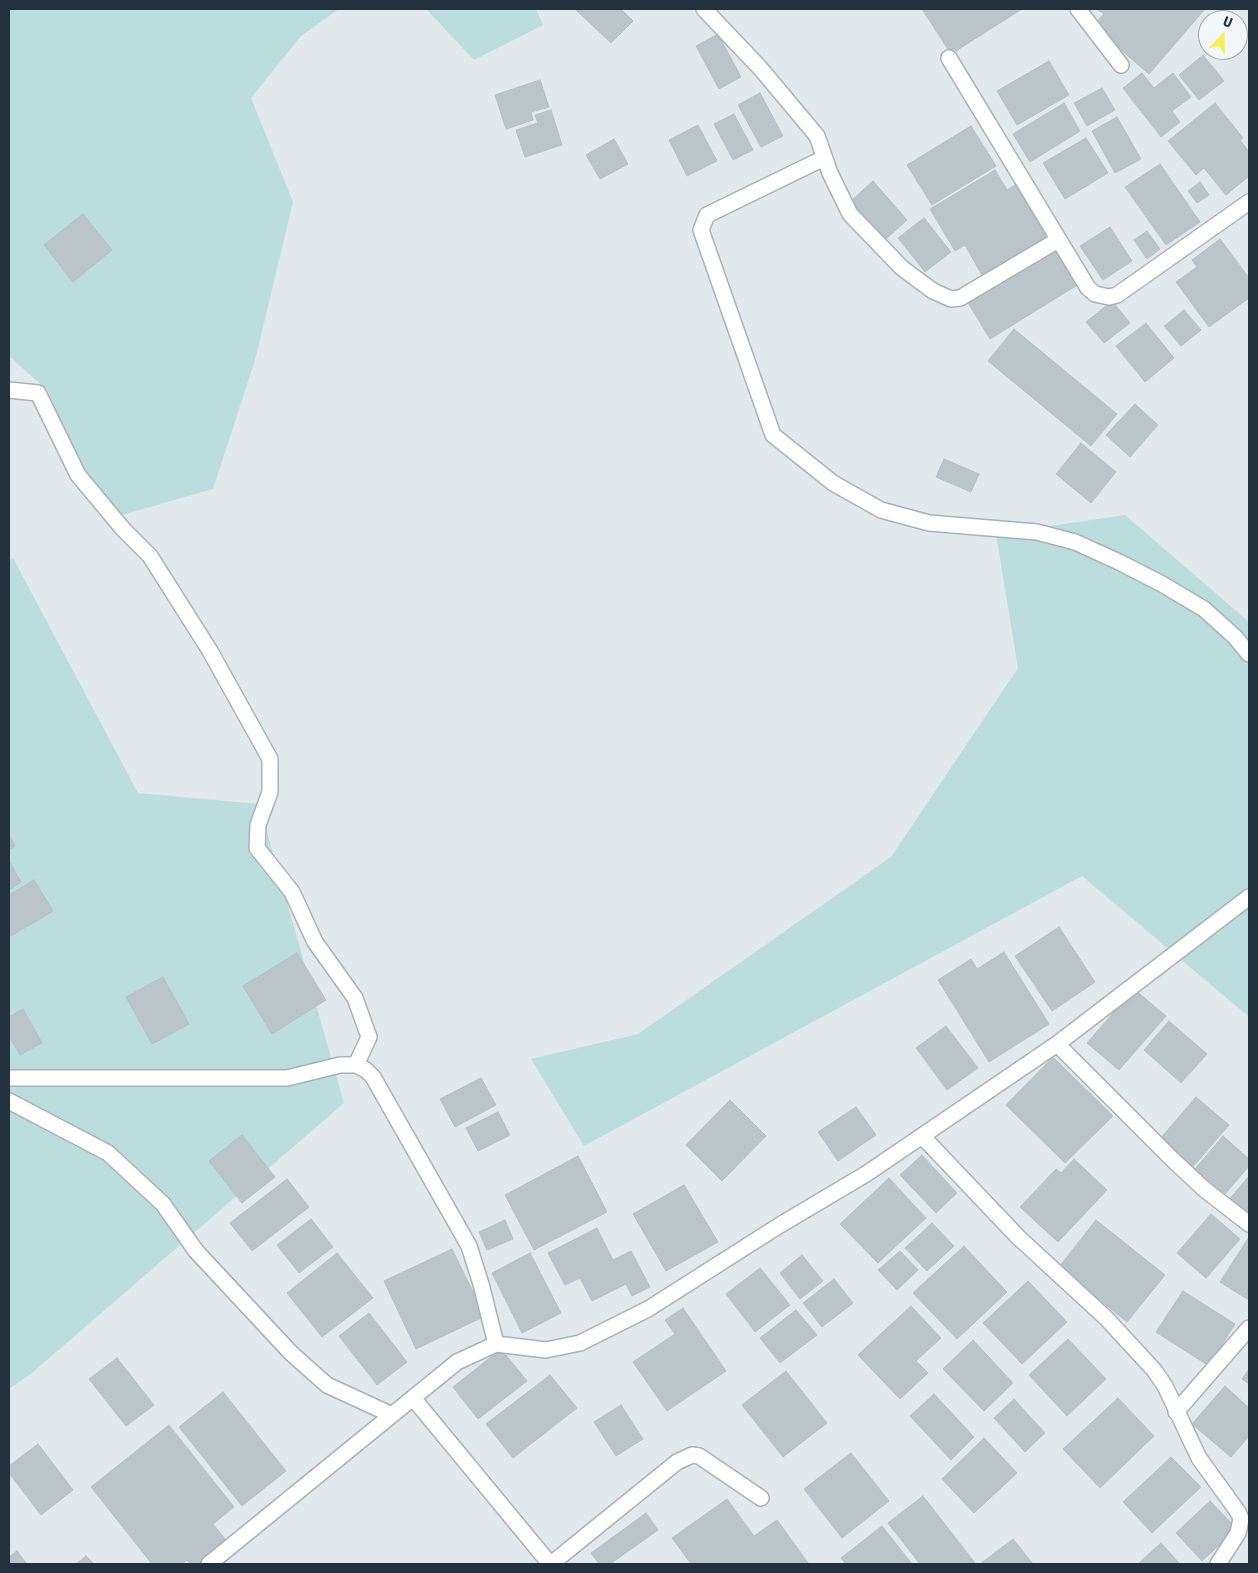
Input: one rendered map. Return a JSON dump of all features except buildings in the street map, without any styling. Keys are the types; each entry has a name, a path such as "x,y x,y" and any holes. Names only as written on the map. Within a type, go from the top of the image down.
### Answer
{"street":[{"path":"704,9 761,69 817,136 824,158 850,214 902,268 943,297 951,300 960,298 1058,240"},
{"path":"1078,9 1121,65"},
{"path":"949,58 1058,240 1088,288 1095,294 1109,297 1118,295 1249,202"},
{"path":"824,158 707,215 701,230 773,436 833,484 880,510 929,523 1037,532 1075,542 1119,562 1162,584 1204,609 1236,637 1249,654"},
{"path":"9,390 38,392 78,475 123,529 150,556 210,650 270,759 270,792 258,825 258,848 292,892 315,942 355,998 369,1037 356,1065"},
{"path":"209,1564 458,1362 496,1344 546,1350 580,1344 648,1309 780,1225 866,1174 1057,1044 1249,897"},
{"path":"1057,1044 1173,1160 1204,1189 1249,1224"},
{"path":"9,1078 287,1078 340,1065 356,1065 366,1070 373,1077 469,1246 496,1344"},
{"path":"9,1101 108,1153 163,1204 196,1251 291,1353 326,1385 392,1415"},
{"path":"922,1136 1018,1237 1106,1318 1154,1370 1165,1386 1199,1458 1241,1519 1238,1532 1218,1564"},
{"path":"1176,1412 1249,1328"},
{"path":"413,1398 550,1564 677,1462 692,1455 699,1456 761,1498"}],"shaded area":[{"path":"9,9 339,9 301,36 251,98 293,202 255,360 213,489 105,520 47,390 9,356"},
{"path":"426,9 536,9 543,25 474,60"},
{"path":"1125,515 1249,622 1249,1017 1082,876 584,1146 531,1059 638,1034 891,857 1018,668 996,534"},
{"path":"13,558 138,793 259,804 344,1103 32,1373 9,1389 9,561"}]}
